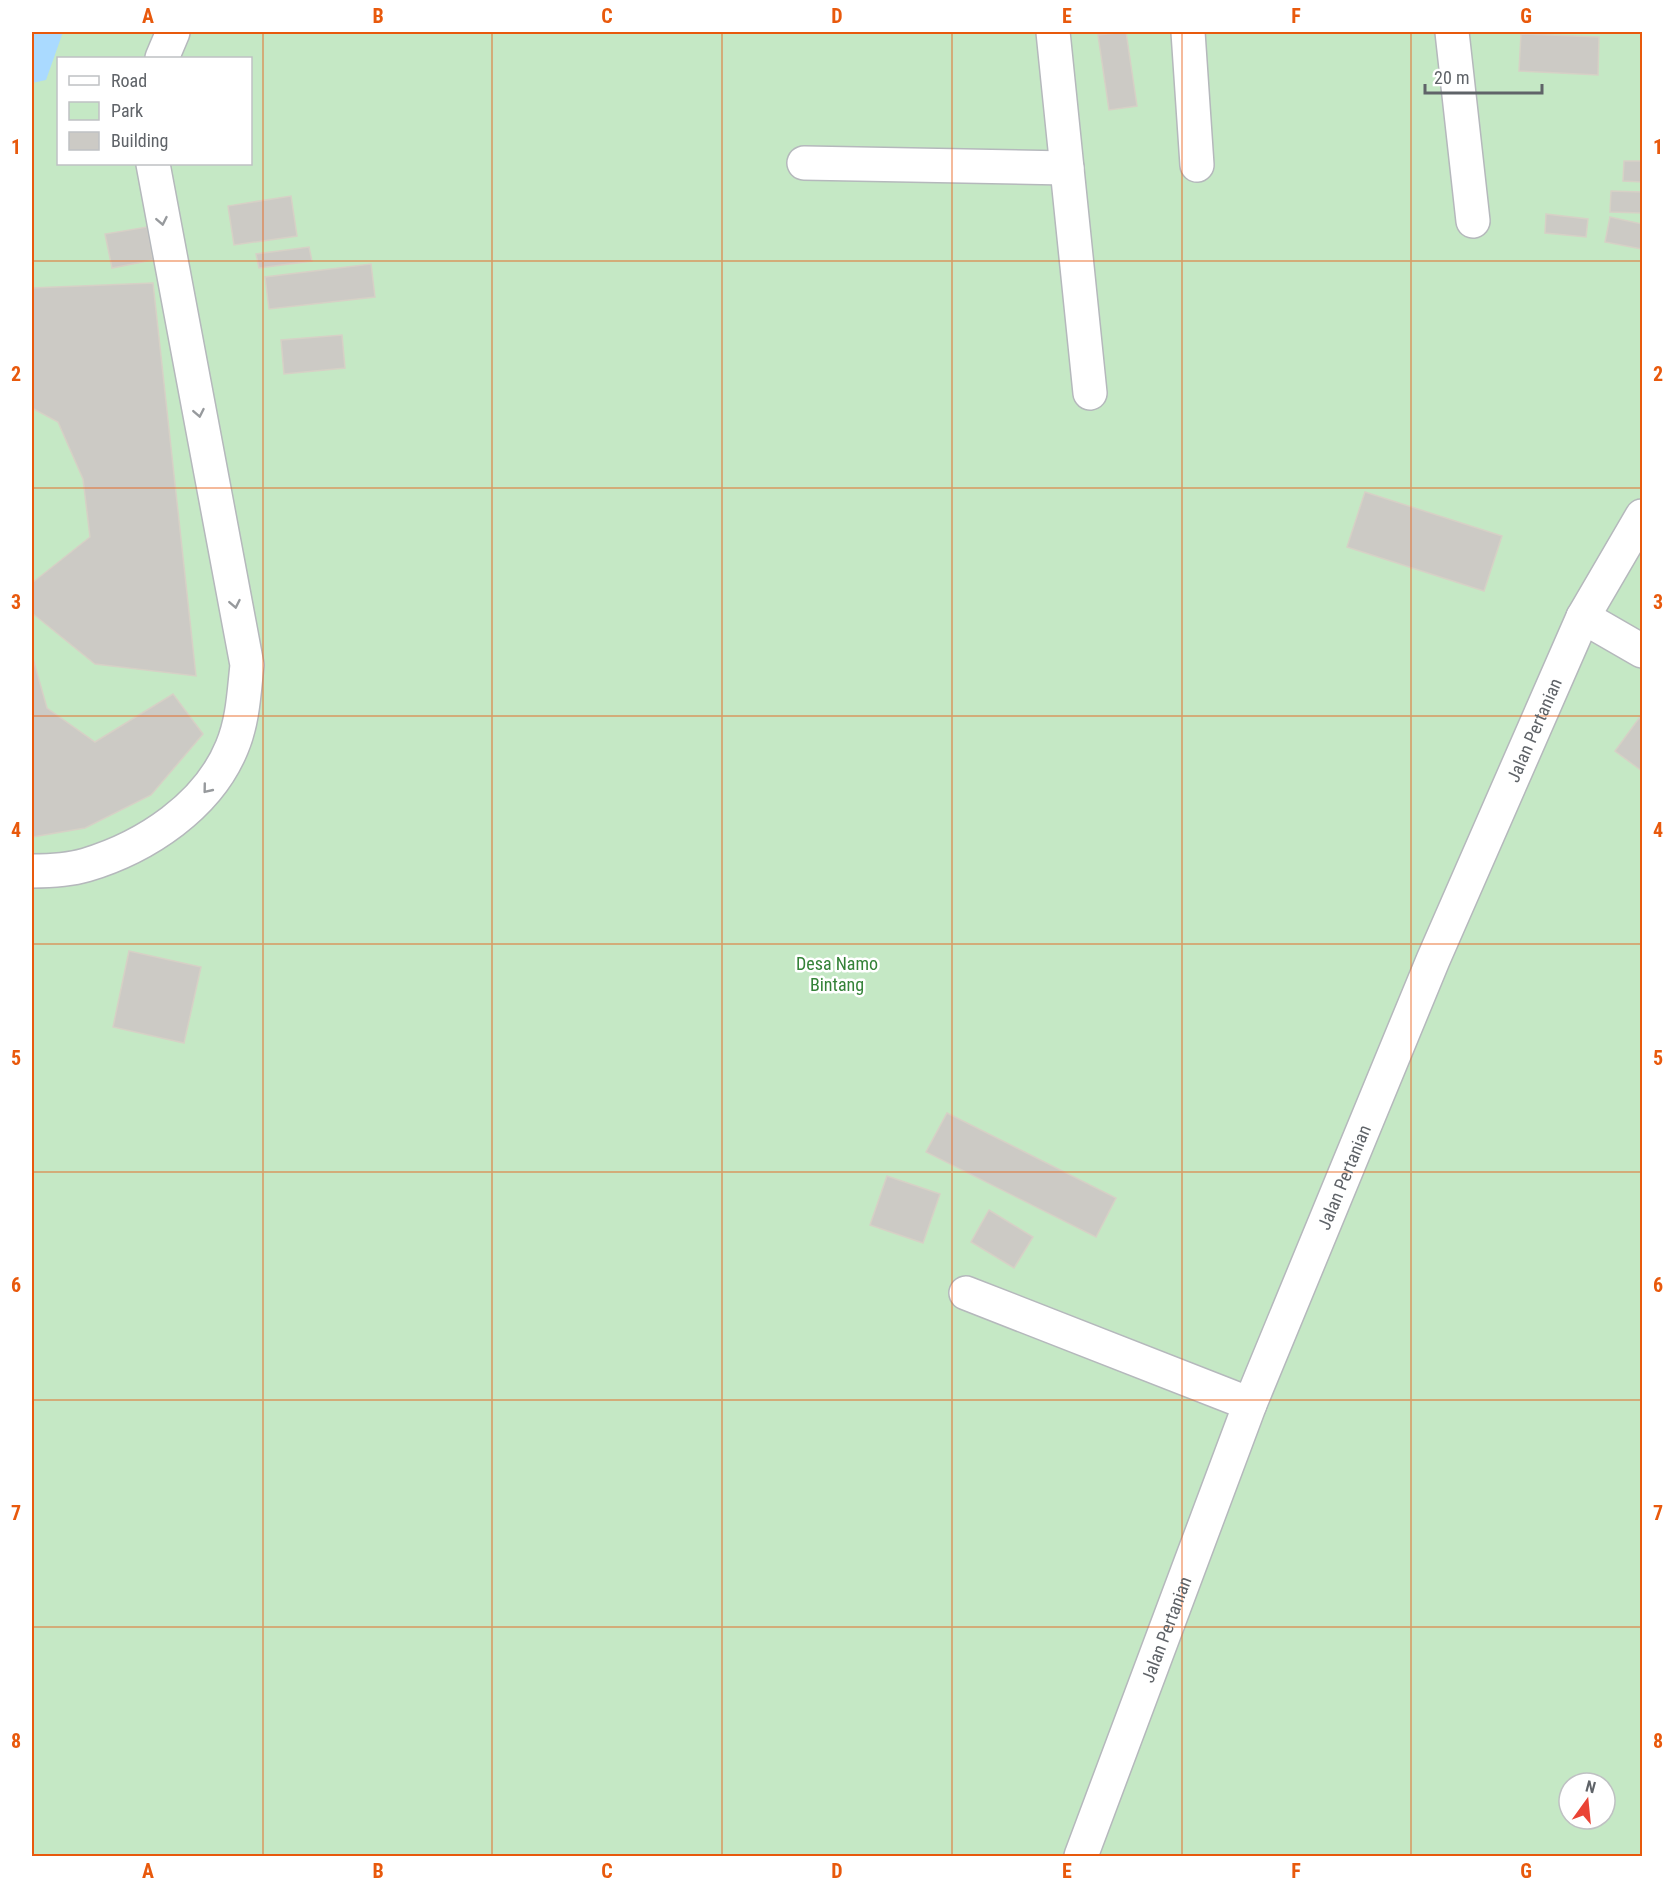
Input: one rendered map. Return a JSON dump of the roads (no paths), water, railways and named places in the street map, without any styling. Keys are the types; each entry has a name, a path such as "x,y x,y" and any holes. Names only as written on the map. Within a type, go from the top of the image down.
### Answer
{"street":[{"path":"162,57 173,32"},
{"path":"1053,32 1090,393"},
{"path":"1188,32 1197,165"},
{"path":"1452,32 1473,221"},
{"path":"804,163 1067,168"},
{"path":"32,872 84,866 114,856 144,841 174,819 197,801 218,776 233,746 242,710 247,665 153,165"},
{"name":"Jalan Pertanian","path":"1087,1855 1251,1404 1433,960 1583,617 1642,516"},
{"path":"1583,617 1642,651"},
{"path":"966,1293 1251,1404"}],"water":[{"path":"32,32 63,32 46,80 32,83"}],"park label":[{"name":"Desa Namo Bintang","path":"837,973"}]}
